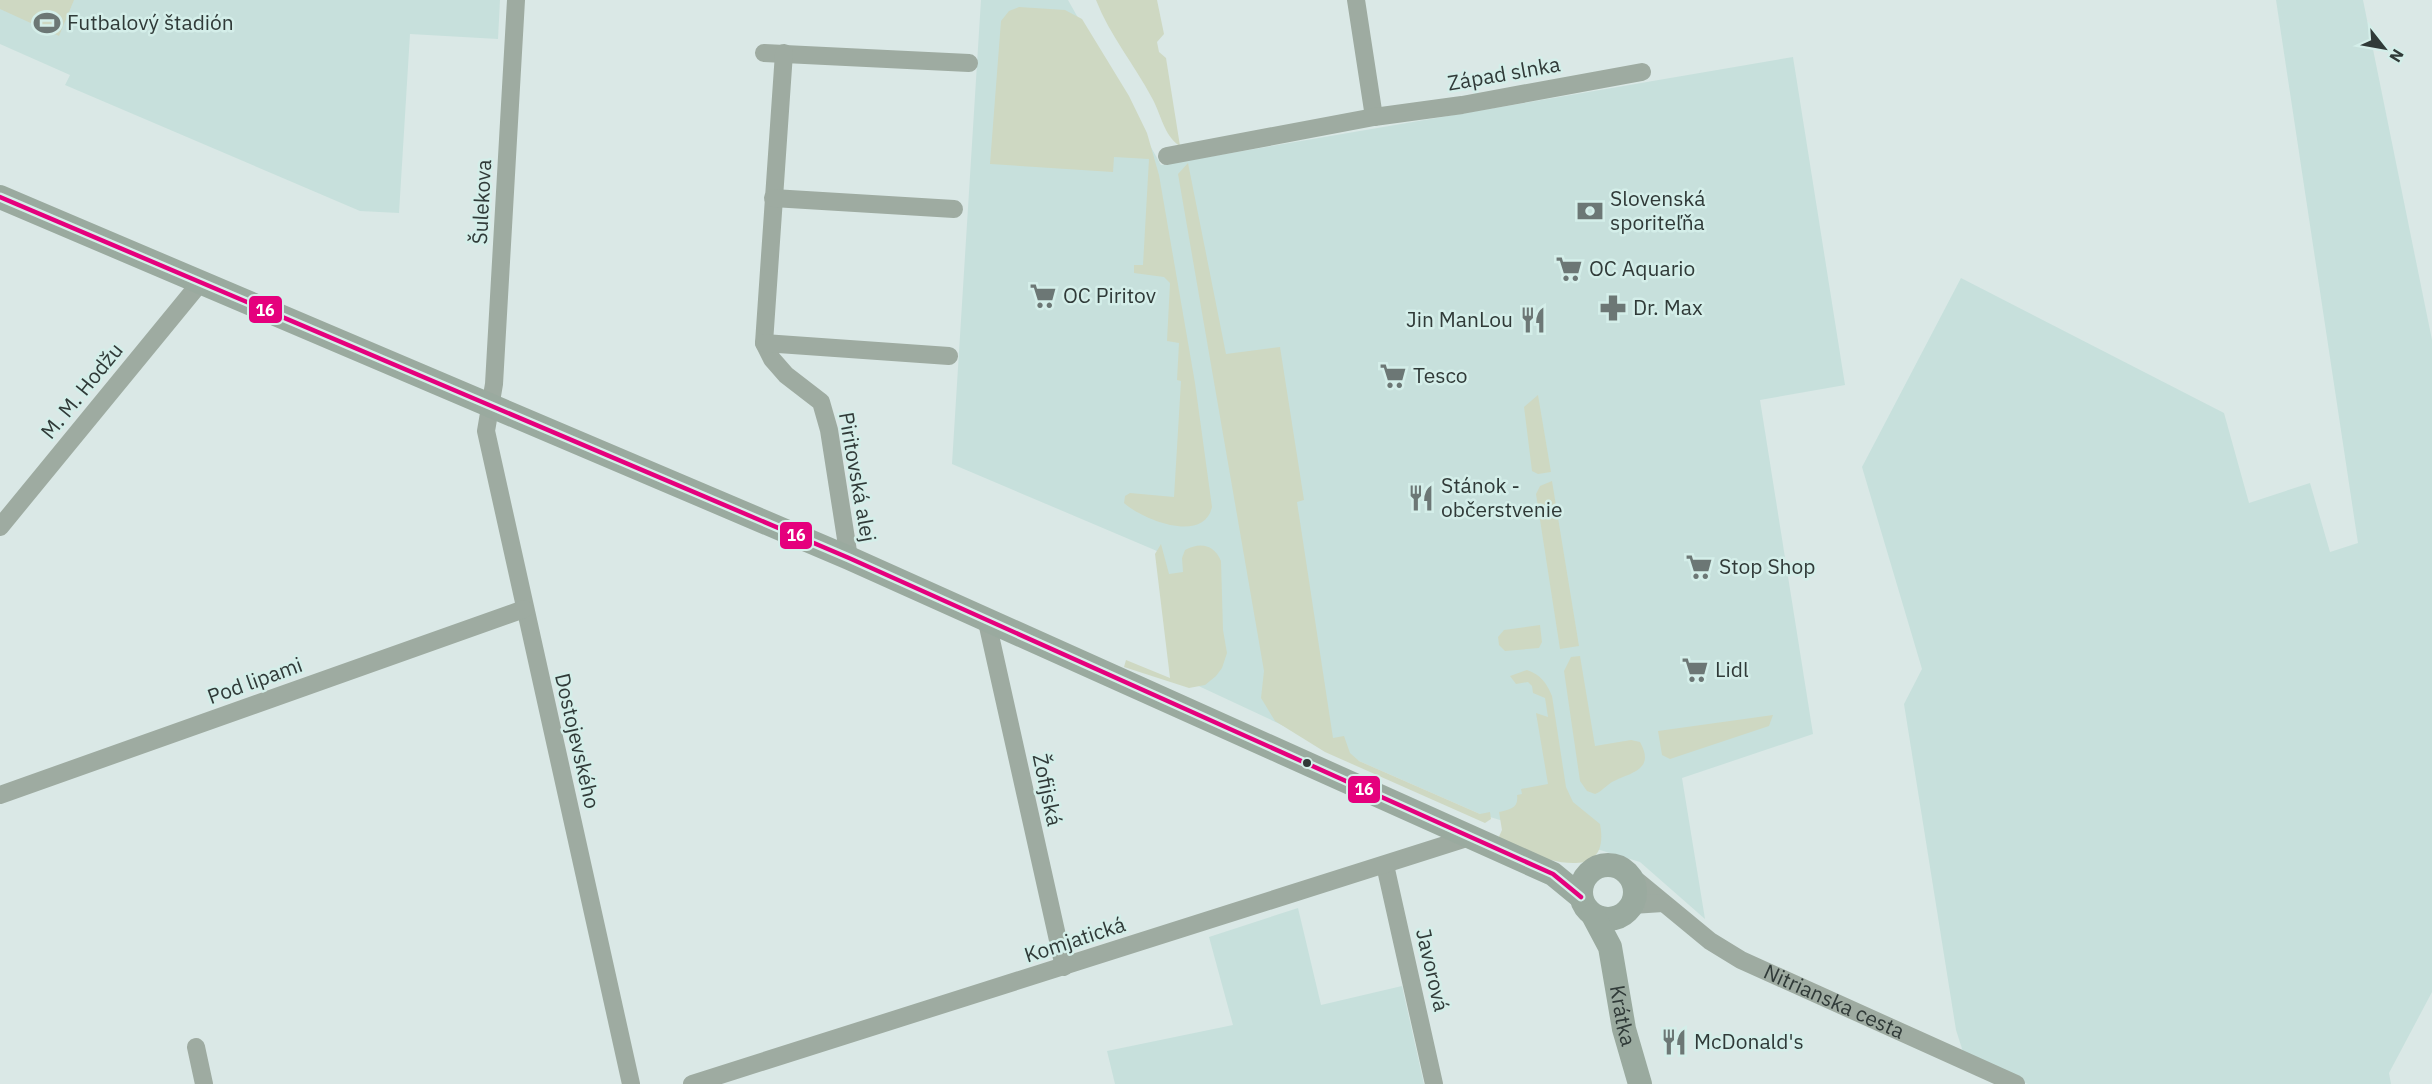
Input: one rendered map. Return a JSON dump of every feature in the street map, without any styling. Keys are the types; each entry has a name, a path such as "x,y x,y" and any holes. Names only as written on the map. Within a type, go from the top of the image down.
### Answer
{"main road":[{"path":"0,197 849,558 987,622 1553,874 1587,906 1607,919 1627,910"},
{"path":"1553,874 1588,873 1600,866 1611,865 1622,868 1630,875 1636,891 1610,947"},
{"path":"1587,906 1581,887 1588,873"},
{"name":"Krátka","path":"1587,906 1610,947 1624,1029 1640,1084"}],"street":[{"name":"Šulekova","path":"490,407 495,372 516,0"},
{"path":"1356,0 1374,117"},
{"path":"764,52 969,63"},
{"path":"784,53 764,344 949,356"},
{"name":"Západ slnka","path":"1167,156 1374,117 1462,105 1642,72"},
{"path":"773,198 954,209"},
{"name":"M. M. Hodžu","path":"0,527 200,283"},
{"name":"Piritovská alej","path":"764,344 772,359 793,381 821,402 829,430 849,558"},
{"path":"793,381 791,363 803,346"},
{"name":"Dostojevského","path":"490,407 486,431 631,1084"},
{"name":"Pod lipami","path":"0,795 524,609"},
{"name":"Žofijská","path":"987,622 1064,967"},
{"name":"Komjatická","path":"692,1084 1470,837"},
{"name":"Javorová","path":"1385,865 1434,1084"},
{"name":"Nitrianska cesta","path":"1630,875 1710,941 1741,960 2016,1084"},
{"path":"1627,910 1663,903"},
{"path":"196,1047 204,1084"}],"shaded area":[{"path":"0,0 500,0 498,39 410,34 399,213 360,211 65,85 70,75 0,44"},
{"name":"Futbalový štadión","path":"0,0 74,0 59,36 0,9"},
{"path":"981,0 1068,0 1161,165 1793,57 1845,385 1760,400 1813,734 1682,778 1705,919 1640,862 1480,814 1359,761 1175,675 1157,551 952,464"},
{"path":"1096,0 1157,0 1164,34 1157,42 1159,52 1166,58 1180,146 1166,131 1152,98 1108,26"},
{"path":"2276,0 2363,0 2432,340 2432,992 2389,1073 2391,1084 2028,1084 1966,1061 1956,1030 1904,704 1922,669 1862,467 1961,278 2224,413 2249,503 2310,483 2330,552 2358,543"},
{"path":"1019,7 1065,10 1082,19 1129,96 1147,133 1159,175 1195,383 1212,507 1207,518 1198,524 1172,525 1145,516 1124,503 1125,496 1130,493 1174,497 1181,381 1177,380 1179,343 1167,341 1170,283 1164,277 1134,273 1134,265 1143,265 1149,159 1114,157 1113,172 990,164 1001,21 1009,11"},
{"path":"1188,163 1226,354 1280,347 1304,500 1297,502 1333,738 1344,736 1350,753 1359,761 1480,814 1490,812 1491,819 1485,823 1325,752 1275,721 1261,698 1264,671 1178,174"},
{"path":"1538,395 1551,472 1538,474 1532,471 1524,407"},
{"path":"1552,481 1579,646 1560,649 1536,494 1540,486"},
{"path":"1161,544 1169,574 1183,572 1182,558 1185,550 1196,546 1206,546 1215,551 1221,561 1223,630 1227,653 1222,668 1205,685 1189,688 1124,667 1126,660 1170,678 1155,554"},
{"path":"1540,625 1542,642 1539,648 1505,651 1499,645 1498,637 1504,630"},
{"path":"1580,656 1595,746 1631,740 1640,742 1645,758 1643,764 1635,772 1612,782 1595,794 1587,791 1580,781 1564,671 1571,657"},
{"path":"1527,670 1542,680 1552,696 1566,787 1573,802 1600,824 1601,845 1594,857 1581,862 1546,859 1497,841 1502,830 1499,812 1510,809 1517,803 1517,795 1522,794 1521,789 1548,784 1536,713 1548,717 1545,698 1533,693 1532,686 1528,682 1516,684 1510,676"},
{"path":"1773,715 1769,726 1670,759 1662,755 1658,731"},
{"path":"1298,908 1321,1005 1402,986 1424,1084 1115,1084 1107,1051 1233,1025 1209,937"}],"transit line":[{"name":"16","path":"0,197 849,558 1553,874 1581,897"}],"place":[{"name":"Futbalový štadión","path":"47,23"},
{"name":"Slovenská sporiteľňa","path":"1590,211"},
{"name":"OC Aquario","path":"1569,269"},
{"name":"OC Piritov","path":"1043,296"},
{"name":"Dr. Max","path":"1613,308"},
{"name":"Jin ManLou","path":"1533,320"},
{"name":"Tesco","path":"1393,376"},
{"name":"Stánok - občerstvenie","path":"1421,498"},
{"name":"Stop Shop","path":"1699,567"},
{"name":"Lidl","path":"1695,670"},
{"name":"McDonald's","path":"1674,1042"}]}
